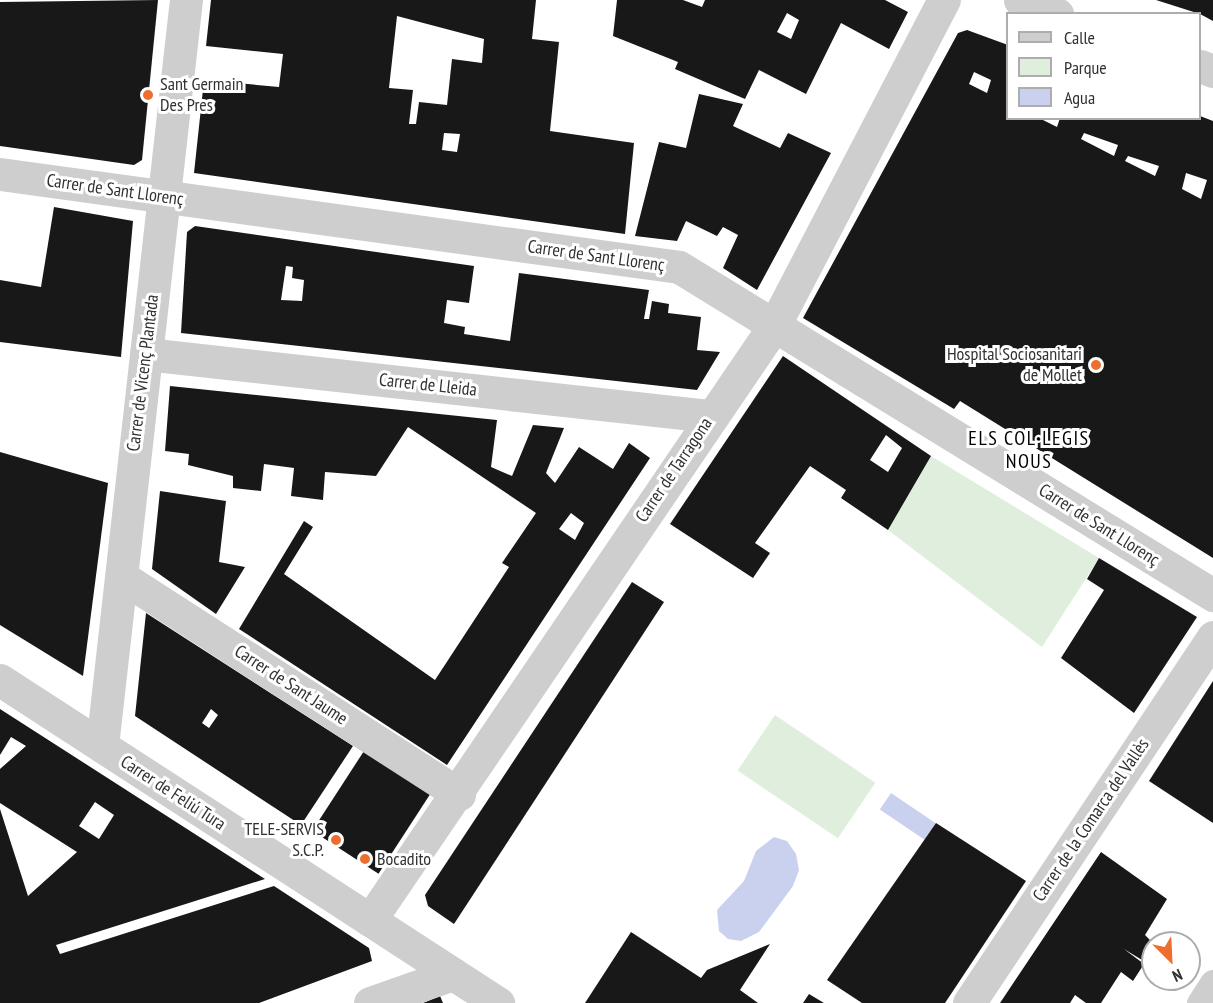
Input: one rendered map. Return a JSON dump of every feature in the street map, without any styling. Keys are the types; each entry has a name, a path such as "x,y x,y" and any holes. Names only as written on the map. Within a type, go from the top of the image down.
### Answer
{"street":[{"name":"Carrer de Vicenç Plantada","path":"102,746 186,0"},
{"name":"Carrer de Tarragona","path":"370,920 459,794 709,416 774,326 944,0"},
{"path":"1020,0 1052,12"},
{"name":"Carrer de Sant Llorenç","path":"0,174 679,267 1213,595"},
{"name":"Carrer de Lleida","path":"146,354 709,416"},
{"name":"Carrer de Sant Jaume","path":"122,577 459,794"},
{"name":"Carrer de la Comarca del Vallès","path":"969,1003 1213,637"},
{"name":"Carrer de Feliú Tura","path":"0,680 498,1003"},
{"path":"370,1003 453,974"}],"lane":[{"path":"1200,1003 1213,983"}],"green space":[{"path":"931,456 1099,558 1042,647 888,530"},
{"path":"775,715 875,783 838,838 738,771"}],"water":[{"path":"891,793 936,823 925,840 880,810"},
{"path":"774,837 787,841 796,854 799,870 793,886 759,932 741,941 728,939 719,931 717,910 744,881 756,851"}],"building":[{"path":"158,0 142,160 134,165 0,146 0,2"},
{"path":"211,0 536,0 532,39 559,42 550,131 634,143 625,234 194,173 204,80 279,87 283,54 206,46","holes":["397,16 484,39 482,63 452,59 447,105 419,102 416,124 409,124 413,90 389,88","444,133 460,134 457,152 442,150"]},
{"path":"617,0 683,0 702,7 705,0 885,0 908,12 889,49 841,23 806,94 759,70 745,99 675,69 678,62 613,36","holes":["787,13 799,20 791,39 777,32"]},
{"path":"1156,0 1213,0 1213,21 1201,15 1201,12 1194,12"},
{"path":"967,30 1006,44 1006,120 1043,120 1057,127 1059,120 1201,120 1201,116 1213,121 1213,558 960,401 954,409 803,318 958,33","holes":["974,72 991,80 987,93 969,84","1084,133 1118,145 1114,156 1081,139","1128,156 1159,166 1155,176 1125,161","1186,173 1207,180 1201,199 1182,189"]},
{"path":"699,94 743,104 733,126 780,148 788,133 831,153 757,290 723,268 738,235 723,227 717,236 686,221 677,241 635,236 659,142 686,148"},
{"path":"54,207 133,221 121,357 0,342 0,280 41,287"},
{"path":"195,226 474,266 469,303 447,300 444,323 465,327 464,334 510,341 519,273 649,290 644,319 649,319 652,301 669,304 668,313 701,317 697,350 720,352 697,390 181,333 187,232","holes":["286,266 293,267 292,278 304,280 302,301 281,300"]},
{"path":"783,356 931,456 888,530 841,498 846,490 810,466 755,543 770,553 753,578 670,524","holes":["886,435 902,448 888,472 870,460"]},
{"path":"170,386 497,420 491,467 512,476 533,425 564,428 546,473 555,483 579,447 613,469 629,443 650,458 447,765 239,629 304,521 313,527 284,574 435,680 509,567 502,563 536,513 408,427 376,476 325,472 323,500 291,496 294,468 264,464 261,491 233,488 233,476 188,465 189,454 165,451","holes":["571,513 584,523 575,540 559,529"]},
{"path":"0,452 108,483 83,676 0,625"},
{"path":"160,491 226,501 219,562 245,567 216,614 152,569"},
{"path":"1099,558 1197,617 1134,713 1061,658 1104,590 1087,579"},
{"path":"632,582 664,602 454,924 428,906 425,895"},
{"path":"146,613 353,746 301,825 135,716","holes":["211,709 218,715 209,728 202,723"]},
{"path":"1213,681 1213,823 1149,781"},
{"path":"0,709 265,879 56,945 60,954 274,886 369,948 372,961 259,1003 0,1003 0,809 28,896 77,852 0,803 0,769 26,746 11,737 0,755","holes":["95,802 114,815 99,839 79,826"]},
{"path":"364,751 430,794 379,874 312,831"},
{"path":"936,823 1026,881 945,1003 862,1003 827,980"},
{"path":"1101,852 1167,899 1147,931 1141,931 1141,959 1124,949 1141,962 1141,969 1133,981 1121,972 1101,1003 1086,1003 1075,995 1070,1003 1000,1003"},
{"path":"631,932 701,978 707,970 770,944 740,990 758,1003 585,1003"},
{"path":"809,994 824,1003 803,1003"},
{"path":"440,996 443,1003 423,1003"}],"place":[{"name":"Sant Germain Des Pres","path":"148,95"},
{"name":"Hospital Sociosanitari de Mollet","path":"1096,365"},
{"name":"TELE-SERVIS S.C.P.","path":"336,840"},
{"name":"Bocadito","path":"365,859"}],"district":[{"name":"ELS COL·LEGIS NOUS","path":"1029,450"}]}
